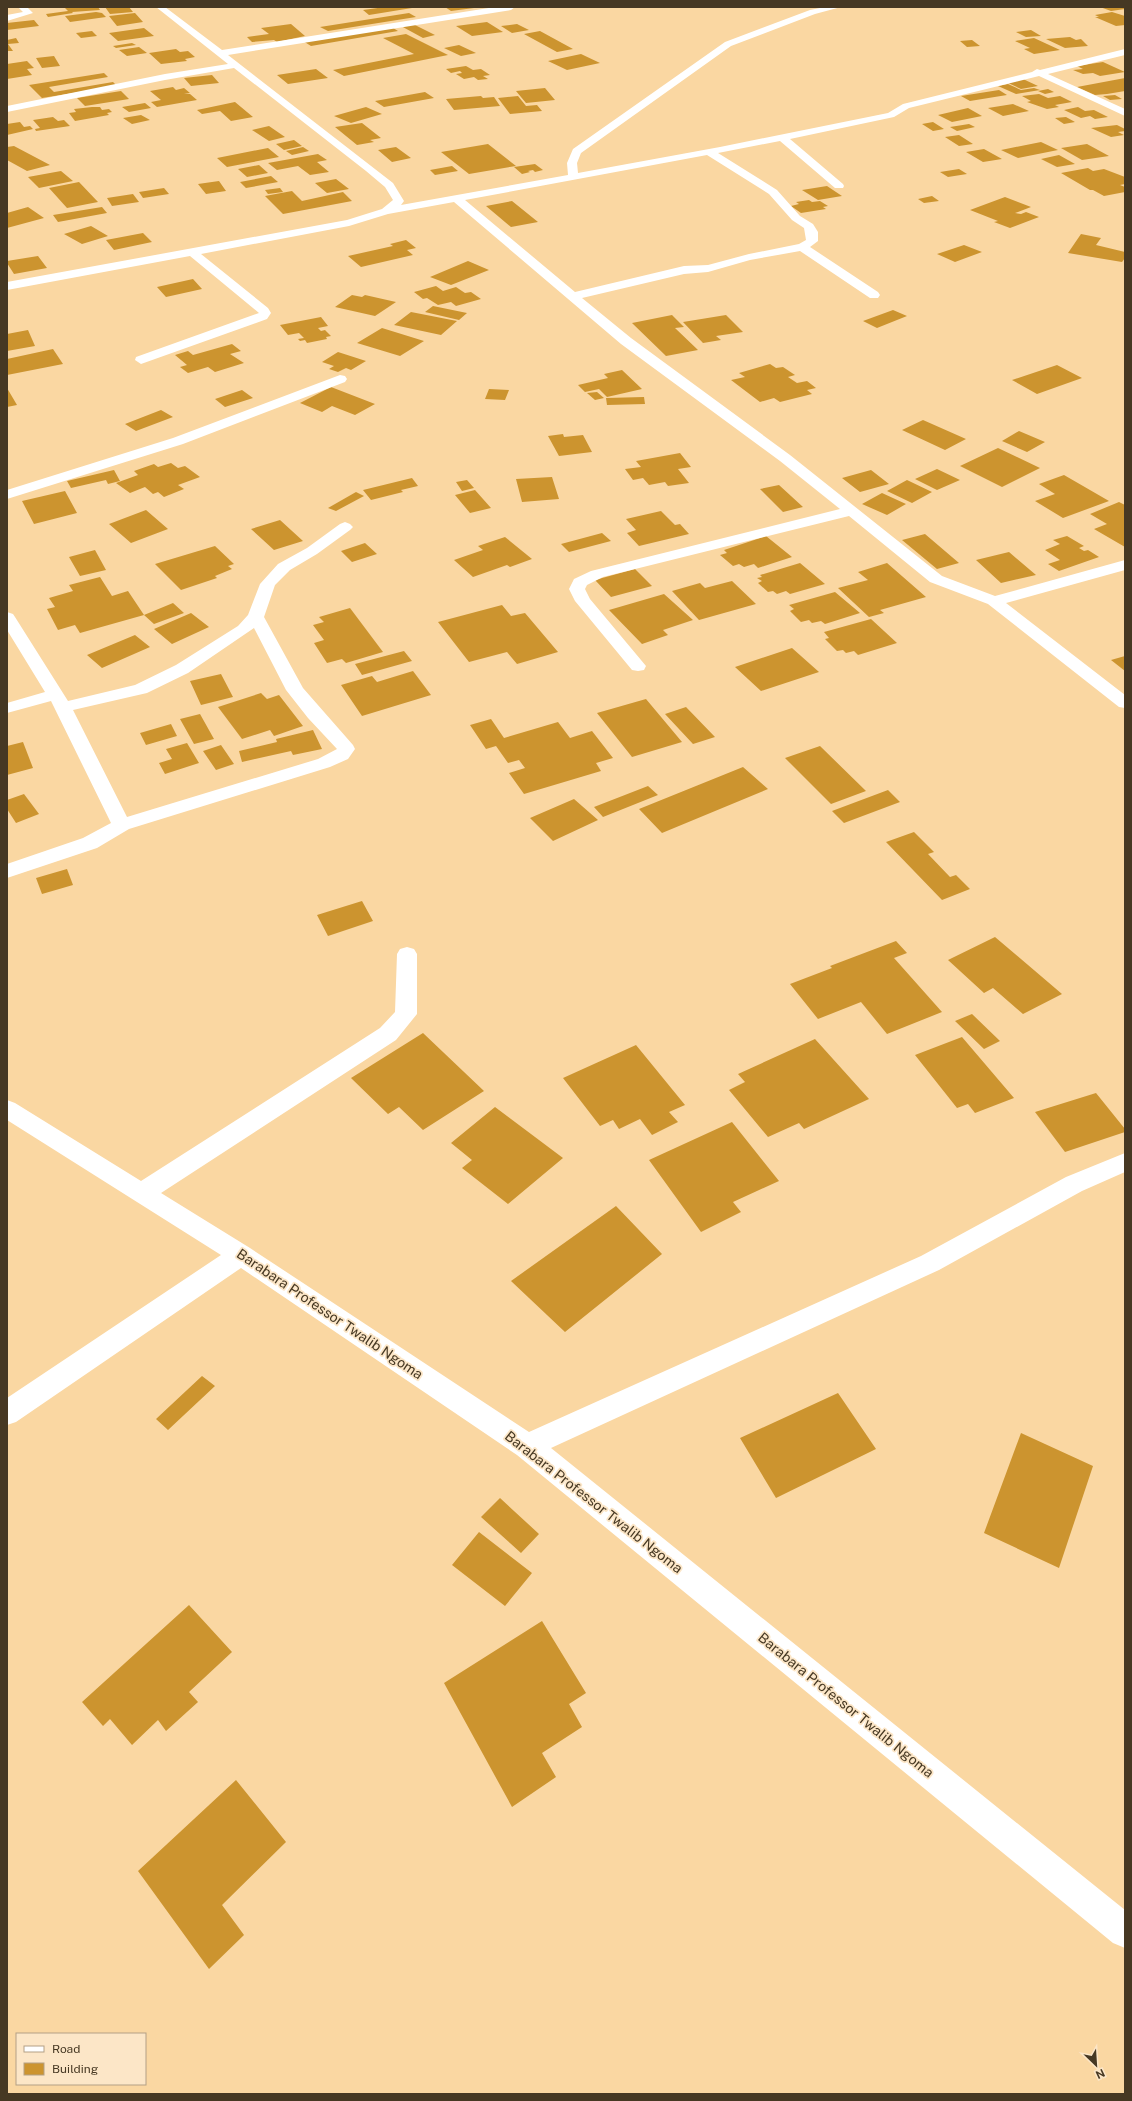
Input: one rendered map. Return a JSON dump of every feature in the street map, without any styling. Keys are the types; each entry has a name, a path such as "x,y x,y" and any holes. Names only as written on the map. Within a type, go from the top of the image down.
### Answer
{"street":[{"path":"7,18 28,13 22,7"},
{"path":"160,7 222,53 236,66 389,185 399,201 386,211"},
{"path":"222,53 511,7"},
{"path":"573,177 572,163 577,151 728,44 814,12 837,7"},
{"path":"7,286 349,223 386,211 782,138 891,115 906,106 993,85 1037,72 1125,52"},
{"path":"7,109 165,77 236,66"},
{"path":"1037,72 1125,113"},
{"path":"782,138 839,186"},
{"path":"573,296 684,270 708,268 749,257 802,247 812,241 812,232 809,226 796,218 773,192 709,152"},
{"path":"456,198 626,341 785,458 936,579 994,601 1125,703"},
{"path":"802,247 874,295"},
{"path":"142,360 265,313 264,310 192,252"},
{"path":"7,495 178,441 340,379"},
{"path":"638,666 583,601 577,589 580,582 597,574 852,511"},
{"path":"7,708 129,693 151,685 193,662 244,629 256,617 268,584 284,567 345,527"},
{"path":"994,601 1125,565"},
{"path":"7,617 59,701 122,825"},
{"path":"7,871 90,843 122,825 324,763 342,755 346,749 344,745 302,700 256,617"},
{"path":"143,1192 388,1034 406,1014 407,954"},
{"name":"Barabara Professor Twalib Ngoma","path":"7,1109 143,1192 241,1255 527,1446 1125,1931"},
{"path":"527,1446 711,1361 930,1263 1074,1184 1125,1162"},
{"path":"7,1413 241,1255"}],"building":[{"path":"64,7 98,7 100,10 72,12 73,13 48,17 46,14 68,11"},
{"path":"105,7 129,7 133,12 110,14"},
{"path":"385,7 412,8 369,15 363,10"},
{"path":"445,7 473,7 474,8 451,11"},
{"path":"1100,7 1123,7 1125,9 1111,11"},
{"path":"96,12 102,13 106,17 70,22 65,16"},
{"path":"1112,12 1125,16 1125,25 1116,26 1095,17 1099,17 1095,15"},
{"path":"135,13 143,22 117,26 109,16"},
{"path":"409,13 416,17 328,31 320,27"},
{"path":"34,20 39,26 7,30 7,23"},
{"path":"487,22 503,32 472,36 456,26"},
{"path":"291,24 305,36 277,42 274,40 252,42 247,37 269,34 261,28"},
{"path":"413,24 435,35 423,38 401,26"},
{"path":"517,24 529,30 512,33 501,26"},
{"path":"390,26 398,31 311,46 303,41"},
{"path":"144,28 154,36 118,41 109,33"},
{"path":"1031,30 1041,36 1026,37 1016,32"},
{"path":"92,31 97,36 81,38 76,33"},
{"path":"540,31 573,49 557,52 524,34"},
{"path":"406,34 448,55 344,76 333,70 414,54 383,38"},
{"path":"1070,37 1076,40 1081,39 1088,46 1065,48 1046,39"},
{"path":"16,38 19,43 8,44 13,51 7,51 7,40"},
{"path":"1034,38 1060,50 1034,54 1024,49 1030,48 1015,41"},
{"path":"972,40 980,46 967,47 960,41"},
{"path":"132,43 136,45 116,48 113,46"},
{"path":"459,45 476,53 461,56 444,48"},
{"path":"139,47 147,53 127,56 119,50"},
{"path":"176,49 180,52 188,51 195,57 185,59 187,61 161,64 149,53"},
{"path":"581,54 600,63 567,70 548,61"},
{"path":"54,56 60,66 42,68 36,58"},
{"path":"27,61 34,68 27,69 32,75 7,79 7,64"},
{"path":"1103,62 1125,72 1100,76 1093,73 1083,74 1073,70 1083,69 1077,66"},
{"path":"466,66 473,70 481,69 490,75 483,76 488,79 478,80 474,77 464,79 456,74 462,73 460,71 451,73 446,69"},
{"path":"316,69 328,78 288,84 277,75"},
{"path":"104,73 108,77 49,87 54,92 113,82 117,86 42,98 29,85"},
{"path":"212,75 219,83 191,86 184,78"},
{"path":"1125,78 1125,91 1095,95 1077,87"},
{"path":"1023,79 1038,86 1021,89 1006,82"},
{"path":"1008,84 1021,90 1034,88 1040,90 1016,94 998,86"},
{"path":"173,87 176,90 184,88 190,93 184,94 190,94 197,100 157,107 151,102 161,100 150,91"},
{"path":"545,88 555,100 526,103 516,91"},
{"path":"1048,89 1054,92 1045,94 1038,91"},
{"path":"999,90 1007,95 970,101 961,96"},
{"path":"121,91 129,99 85,106 77,98"},
{"path":"425,92 434,98 384,107 375,101"},
{"path":"1039,94 1048,98 1060,96 1072,102 1055,105 1059,107 1047,109 1027,102 1031,101 1022,96"},
{"path":"1115,95 1122,99 1110,100 1103,96"},
{"path":"481,96 483,98 494,97 500,106 454,110 446,99"},
{"path":"518,96 526,106 537,105 542,111 510,114 498,98"},
{"path":"235,102 253,117 231,121 220,111 202,114 197,110"},
{"path":"145,103 151,108 129,112 122,107"},
{"path":"1013,104 1029,111 1003,116 988,108"},
{"path":"100,107 102,110 109,109 112,112 107,113 109,115 75,121 69,113 76,112 74,109"},
{"path":"366,107 382,114 351,123 334,116"},
{"path":"1078,107 1085,111 1094,110 1108,117 1095,119 1090,116 1081,118 1064,110"},
{"path":"968,108 982,116 952,122 938,115"},
{"path":"141,115 150,120 132,124 123,118"},
{"path":"53,117 58,121 64,120 70,126 36,131 35,129 40,128 33,120"},
{"path":"1066,117 1075,122 1064,124 1055,118"},
{"path":"20,122 24,127 30,126 33,129 7,135 7,124"},
{"path":"933,122 944,129 933,131 922,124"},
{"path":"362,123 381,138 370,140 374,142 357,145 335,127"},
{"path":"969,124 975,127 957,131 950,127"},
{"path":"1117,125 1125,129 1125,131 1118,132 1124,135 1111,137 1091,128"},
{"path":"269,126 285,137 269,141 252,130"},
{"path":"959,135 973,144 959,146 945,137"},
{"path":"294,140 302,146 284,150 276,144"},
{"path":"1041,142 1058,150 1018,158 1001,150"},
{"path":"488,144 516,166 469,174 441,152"},
{"path":"1087,144 1109,156 1082,160 1061,148"},
{"path":"14,146 50,165 27,171 7,160 7,147"},
{"path":"303,147 309,151 292,155 286,151"},
{"path":"396,147 411,158 392,162 378,150"},
{"path":"268,148 279,157 227,167 217,158"},
{"path":"984,149 1002,159 983,162 966,152"},
{"path":"318,154 327,160 317,162 329,172 310,175 298,166 277,170 268,163"},
{"path":"1059,155 1075,164 1057,167 1041,159"},
{"path":"535,164 543,170 535,172 533,170 522,174 514,167"},
{"path":"259,165 268,173 247,177 238,169"},
{"path":"452,166 458,171 435,175 430,170"},
{"path":"1088,168 1093,171 1104,169 1125,177 1125,184 1120,185 1125,187 1125,192 1104,196 1090,190 1061,173"},
{"path":"959,169 967,174 948,177 940,172"},
{"path":"61,171 73,181 39,188 28,177"},
{"path":"271,176 278,182 246,188 240,182"},
{"path":"336,179 349,189 327,193 315,183"},
{"path":"219,181 226,191 206,194 198,184"},
{"path":"79,182 98,202 67,208 49,188"},
{"path":"827,186 842,196 818,200 802,190"},
{"path":"164,188 169,194 143,198 139,192"},
{"path":"280,188 283,192 268,194 265,190"},
{"path":"292,191 302,201 343,192 352,201 283,214 265,196"},
{"path":"133,194 139,202 112,206 107,198"},
{"path":"932,196 939,201 924,203 918,199"},
{"path":"1005,197 1031,207 1015,213 1021,214 1026,212 1039,217 1010,228 994,222 998,221 970,210"},
{"path":"809,200 812,202 820,201 828,206 823,207 826,209 801,213 791,206 799,204 796,202"},
{"path":"512,201 538,222 511,227 486,206"},
{"path":"28,207 44,218 7,228 7,213"},
{"path":"102,207 107,213 58,222 53,215"},
{"path":"91,226 108,236 82,244 64,234"},
{"path":"143,233 152,242 114,250 106,240"},
{"path":"1081,234 1101,238 1096,245 1125,252 1125,258 1122,262 1068,253"},
{"path":"406,240 416,248 407,250 413,255 361,267 348,256 393,246 390,244"},
{"path":"964,245 982,252 955,262 937,254"},
{"path":"38,256 47,268 14,274 7,263 7,261"},
{"path":"468,261 489,270 451,285 430,277"},
{"path":"193,279 202,289 166,297 157,287"},
{"path":"436,286 443,291 456,287 465,293 471,292 481,299 456,306 451,302 438,305 427,298 423,299 414,292"},
{"path":"352,295 362,297 365,295 396,302 375,316 335,307"},
{"path":"433,306 467,313 459,320 425,312"},
{"path":"893,310 907,316 877,328 863,321"},
{"path":"411,312 457,321 441,335 394,325"},
{"path":"672,315 684,327 675,328 698,350 666,356 632,323"},
{"path":"726,315 743,332 716,336 721,340 703,343 683,322"},
{"path":"321,317 328,326 318,328 321,331 325,330 331,336 326,337 327,339 307,343 305,340 300,341 298,339 304,338 299,333 288,335 280,325"},
{"path":"382,328 424,341 400,356 357,343"},
{"path":"28,330 35,346 7,351 7,334"},
{"path":"232,344 241,351 230,354 244,363 215,372 208,367 188,373 180,367 187,365 175,355 188,351 193,355"},
{"path":"53,349 63,364 7,375 7,359"},
{"path":"338,352 366,361 351,370 346,368 338,372 329,369 334,366 322,362"},
{"path":"770,364 776,368 783,367 795,375 788,377 797,383 807,381 816,388 807,390 812,394 780,402 774,398 760,402 731,380 745,377 739,373"},
{"path":"1057,365 1082,378 1037,394 1012,380"},
{"path":"622,370 642,389 607,397 599,389 585,392 578,385 608,378 604,374"},
{"path":"331,387 375,404 355,415 332,406 322,412 300,403"},
{"path":"7,388 17,405 7,407"},
{"path":"489,389 509,390 505,400 485,399"},
{"path":"242,390 253,398 225,407 215,399"},
{"path":"597,392 604,398 595,400 587,393"},
{"path":"644,397 645,404 607,405 606,398"},
{"path":"161,410 173,417 136,431 125,424"},
{"path":"923,420 966,439 945,450 902,430"},
{"path":"1019,431 1045,442 1027,452 1002,441"},
{"path":"563,434 564,437 583,435 592,452 559,456 548,436"},
{"path":"998,448 1040,468 1002,487 960,466"},
{"path":"680,453 691,467 678,469 689,483 668,486 665,482 649,485 643,478 633,480 625,469 641,467 636,461"},
{"path":"171,463 178,468 185,466 200,477 178,485 184,489 164,497 158,492 153,494 145,487 130,493 116,483 138,475 134,471 154,464 158,467"},
{"path":"937,469 960,480 937,490 915,479"},
{"path":"114,470 120,481 108,484 106,480 71,488 67,481"},
{"path":"871,470 889,484 860,492 842,478"},
{"path":"1064,475 1109,501 1063,518 1035,501 1055,494 1039,484"},
{"path":"552,477 559,499 522,502 516,479"},
{"path":"412,478 418,486 401,490 403,492 371,500 363,490"},
{"path":"467,480 474,488 462,491 456,482"},
{"path":"907,480 932,492 912,503 887,491"},
{"path":"779,485 803,507 783,512 760,489"},
{"path":"475,490 491,508 470,513 455,495"},
{"path":"65,491 77,513 34,524 22,501"},
{"path":"356,492 364,496 336,511 328,508"},
{"path":"882,493 906,504 887,515 862,504"},
{"path":"1119,502 1125,505 1125,547 1094,529 1107,524 1090,514"},
{"path":"146,510 168,529 131,543 109,524"},
{"path":"661,511 675,525 680,524 689,534 639,546 627,533 636,530 626,519"},
{"path":"280,520 303,541 274,550 251,529"},
{"path":"602,533 611,541 569,552 561,544"},
{"path":"925,534 959,563 937,569 902,540"},
{"path":"766,536 792,557 758,568 754,564 744,567 739,564 733,566 720,555 727,553 724,550"},
{"path":"1067,536 1084,546 1079,548 1084,551 1088,550 1099,557 1059,571 1048,564 1060,560 1045,550 1060,544 1053,540"},
{"path":"505,537 532,559 510,567 507,565 473,577 454,560 483,550 478,546"},
{"path":"365,543 377,554 352,562 341,551"},
{"path":"215,546 234,564 228,566 232,569 215,576 217,578 181,590 155,564"},
{"path":"95,550 106,570 80,576 69,557"},
{"path":"1009,552 1036,575 1001,583 976,560"},
{"path":"800,563 825,584 790,594 786,591 777,594 773,591 768,592 758,583 762,581 757,578 762,577 760,575"},
{"path":"887,563 926,597 880,610 884,613 869,617 838,588 868,580 858,572"},
{"path":"635,569 652,586 611,597 595,580"},
{"path":"100,577 112,596 128,591 144,615 80,633 75,625 58,630 47,609 55,607 49,598 73,591 69,585"},
{"path":"732,581 756,604 699,620 672,591 700,583 705,588"},
{"path":"835,592 860,613 825,624 821,621 812,623 809,620 801,622 790,611 794,609 789,605"},
{"path":"664,594 693,620 663,630 668,635 642,644 609,610"},
{"path":"173,603 184,613 154,624 144,615"},
{"path":"502,605 511,616 525,613 558,652 517,664 507,652 469,662 438,622"},
{"path":"350,608 383,652 346,663 342,659 327,663 314,643 324,640 313,625 324,622 319,617"},
{"path":"191,613 209,627 172,644 154,629"},
{"path":"871,619 897,643 858,655 854,651 846,653 843,650 837,651 825,639 829,638 824,632"},
{"path":"135,635 150,647 102,668 87,655"},
{"path":"792,648 819,672 761,691 735,667"},
{"path":"404,651 412,661 362,675 355,664"},
{"path":"1125,656 1125,671 1111,660"},
{"path":"413,671 431,695 362,716 341,685 372,676 377,682"},
{"path":"221,674 233,697 201,705 190,681"},
{"path":"261,693 267,699 279,695 303,726 274,736 270,730 242,739 218,707"},
{"path":"646,699 682,742 632,757 597,713"},
{"path":"686,707 715,737 693,744 665,714"},
{"path":"200,714 214,739 194,744 180,719"},
{"path":"491,719 504,738 558,722 570,738 592,731 613,758 596,763 601,771 524,794 509,773 525,768 519,760 508,763 496,746 486,749 470,725"},
{"path":"171,724 177,736 146,745 140,733"},
{"path":"313,730 322,749 293,755 291,751 242,762 239,751 277,742 276,739"},
{"path":"23,742 33,768 7,775 7,746"},
{"path":"187,743 199,763 165,774 159,763 172,759 166,749"},
{"path":"221,745 234,764 216,770 203,751"},
{"path":"820,746 866,791 831,804 785,758"},
{"path":"743,767 768,789 662,833 639,809"},
{"path":"648,786 658,795 603,817 594,807"},
{"path":"888,790 900,802 844,823 832,811"},
{"path":"24,794 39,814 16,823 7,809 7,800"},
{"path":"574,799 598,820 553,841 530,818"},
{"path":"914,832 934,852 928,854 950,877 956,875 970,889 942,900 886,842"},
{"path":"67,869 73,885 42,894 36,878"},
{"path":"362,901 373,921 328,936 317,915"},
{"path":"995,937 1062,994 1023,1014 993,988 984,993 948,960"},
{"path":"896,941 907,953 894,958 942,1012 887,1034 861,1002 818,1019 790,984 832,968 830,966"},
{"path":"972,1014 1000,1041 984,1049 955,1021"},
{"path":"423,1033 484,1091 423,1130 399,1107 388,1114 351,1078"},
{"path":"962,1037 1014,1098 975,1113 968,1104 957,1108 915,1055"},
{"path":"815,1039 869,1099 804,1129 799,1123 768,1137 729,1090 745,1082 738,1074"},
{"path":"636,1045 685,1105 669,1112 678,1122 652,1135 640,1119 619,1129 613,1120 600,1126 563,1078"},
{"path":"1096,1093 1125,1129 1125,1132 1065,1152 1035,1112"},
{"path":"495,1107 563,1158 508,1204 462,1168 472,1160 451,1143"},
{"path":"732,1122 779,1181 733,1202 741,1212 701,1232 649,1160"},
{"path":"616,1206 662,1254 565,1332 511,1281"},
{"path":"202,1376 215,1386 168,1430 156,1419"},
{"path":"838,1393 876,1449 776,1498 740,1438"},
{"path":"1021,1433 1093,1466 1059,1568 984,1533"},
{"path":"500,1498 539,1534 521,1553 481,1517"},
{"path":"479,1532 532,1573 505,1606 452,1565"},
{"path":"189,1605 232,1652 189,1692 198,1702 166,1731 158,1720 132,1745 110,1719 103,1726 82,1702"},
{"path":"542,1621 586,1693 569,1704 582,1727 542,1753 556,1777 512,1807 444,1683"},
{"path":"236,1780 286,1842 222,1905 244,1935 209,1969 138,1871"}]}
